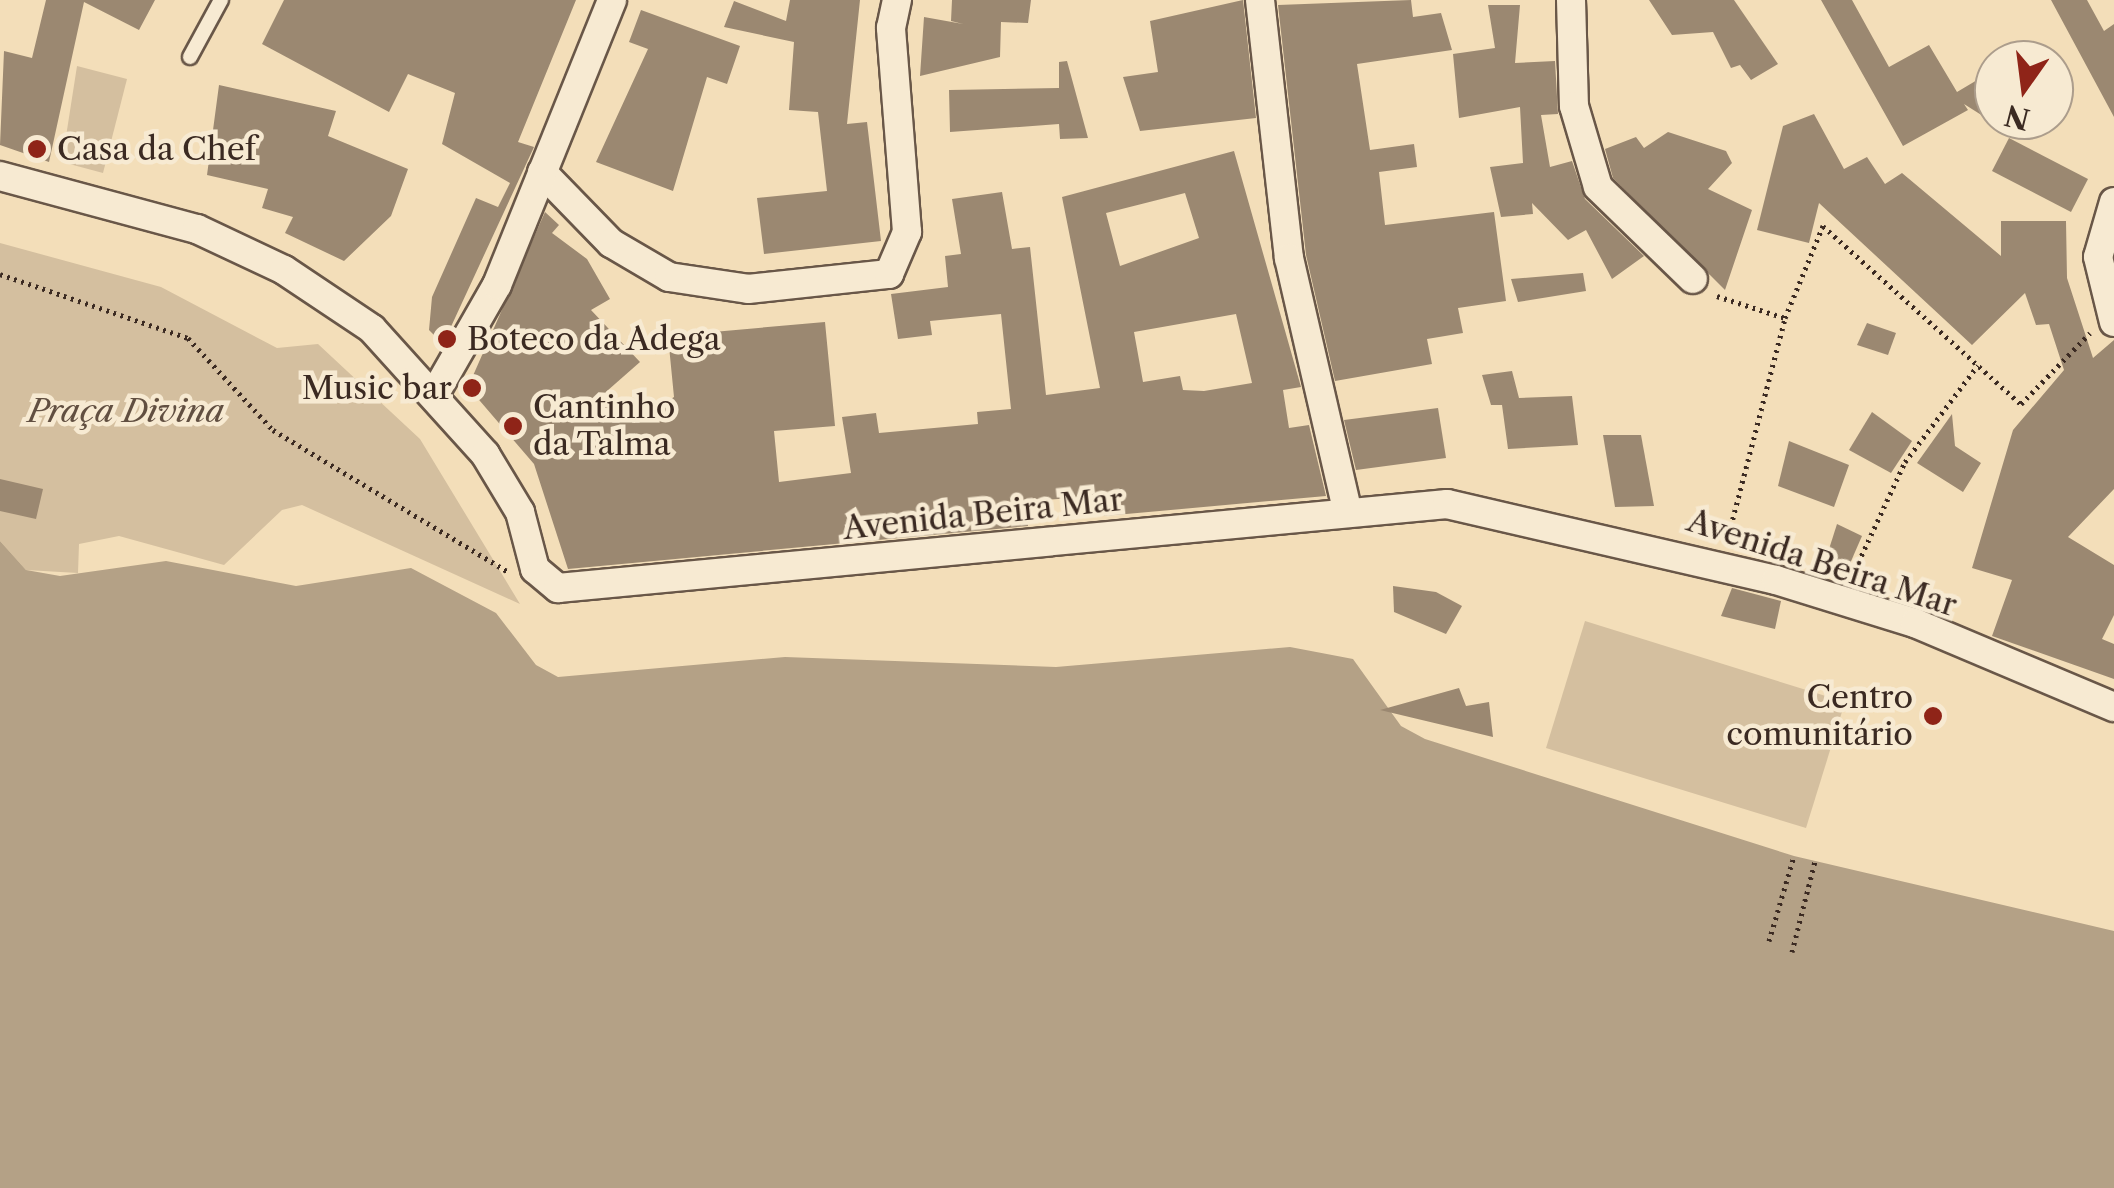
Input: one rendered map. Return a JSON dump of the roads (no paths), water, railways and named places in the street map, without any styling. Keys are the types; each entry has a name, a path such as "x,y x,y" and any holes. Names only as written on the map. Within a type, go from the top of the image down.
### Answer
{"street":[{"path":"0,176 197,230 284,270 372,329 434,395 472,341 612,0"},
{"path":"542,172 611,243 669,277 748,289 889,274 907,232 891,28 897,0"},
{"path":"1260,0 1289,258 1347,510"},
{"path":"1571,0 1574,106 1598,187 1693,280"},
{"path":"2112,317 2098,257 2114,202"},
{"name":"Avenida Beira Mar","path":"434,395 504,482 544,581 603,590 1347,510 1447,504 1722,564 1842,600 2114,707"}],"lane":[{"path":"190,58 221,0"}],"place":[{"name":"Casa da Chef","path":"37,149"},
{"name":"Boteco da Adega","path":"447,339"},
{"name":"Music bar","path":"472,388"},
{"name":"Cantinho da Talma","path":"513,426"},
{"name":"Centro comunitário","path":"1933,716"}],"park label":[{"name":"Praça Divina","path":"126,411"}]}
